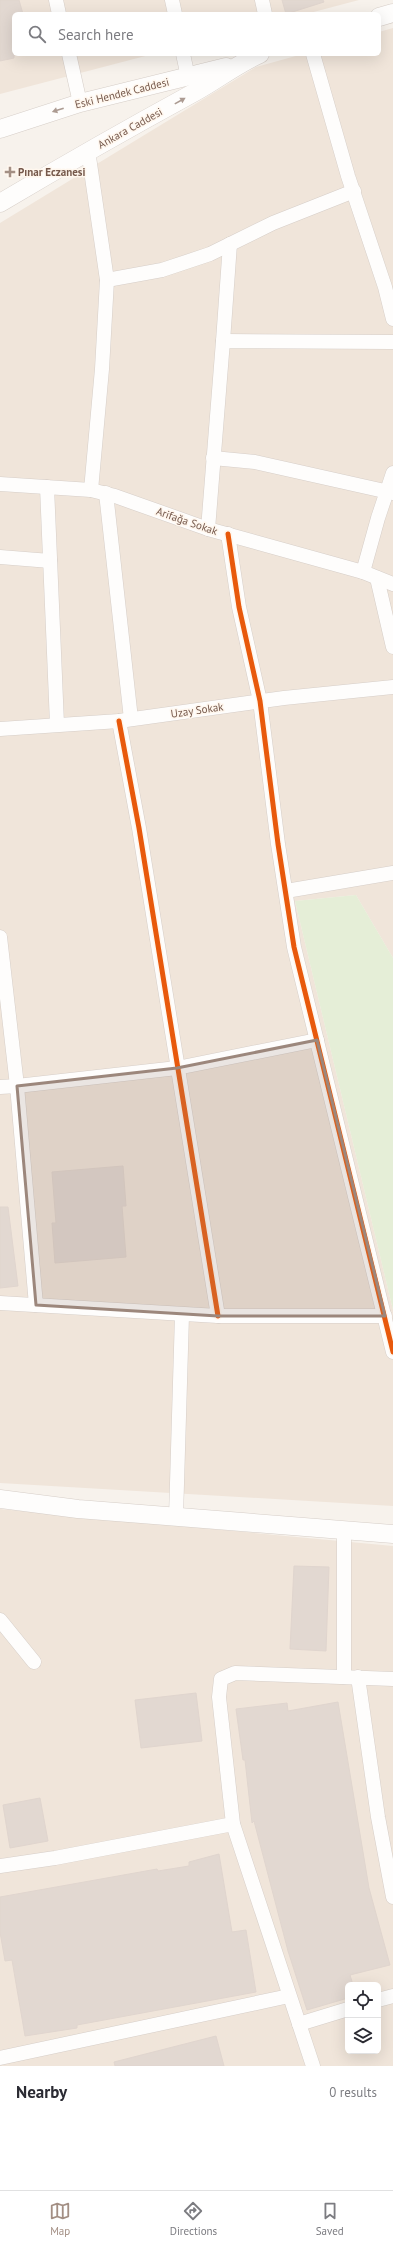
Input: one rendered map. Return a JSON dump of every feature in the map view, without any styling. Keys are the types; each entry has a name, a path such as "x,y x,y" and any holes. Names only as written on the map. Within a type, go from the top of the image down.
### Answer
{"street":[{"path":"56,0 59,12"},
{"path":"172,0 175,12"},
{"path":"262,0 265,12"},
{"path":"381,16 393,13"},
{"path":"69,56 80,103"},
{"path":"183,56 188,77"},
{"path":"314,56 354,191 388,282 393,319"},
{"name":"Ankara Caddesi","path":"0,203 210,77 252,57"},
{"name":"Eski Hendek Caddesi","path":"0,129 80,103 188,77 210,77"},
{"path":"88,150 107,280 102,369 91,490"},
{"path":"107,280 162,270 210,254 273,223 354,191"},
{"path":"208,529 230,244"},
{"path":"223,341 393,342"},
{"path":"213,458 255,462 390,492"},
{"path":"363,572 390,492 393,473"},
{"name":"Arifağa Sokak","path":"0,484 91,490 106,493 208,529 363,572 393,584"},
{"path":"47,487 57,724"},
{"path":"106,493 125,720 139,828 218,1316"},
{"path":"228,534 239,607 260,701 294,947 393,1352"},
{"path":"0,557 50,561"},
{"path":"377,578 393,647"},
{"name":"Uzay Sokak","path":"0,729 125,720 260,701 393,687"},
{"path":"286,891 393,873"},
{"path":"0,938 17,1086 36,1306"},
{"path":"0,1087 177,1068 317,1040"},
{"path":"0,1303 182,1315 384,1316"},
{"path":"176,1517 182,1315"},
{"path":"0,1499 78,1509 393,1534"},
{"path":"344,1530 351,1677 393,1897"},
{"path":"0,1620 34,1662"},
{"path":"312,2066 233,1824 219,1697 221,1679 235,1673 393,1679"},
{"path":"0,1866 55,1858 233,1824"},
{"path":"0,2058 289,1996"},
{"path":"381,1999 393,1996"},
{"path":"299,2024 345,2010"}],"highlighted area":[{"path":"317,1040 385,1316 218,1316 36,1305 17,1086 177,1068"}],"shaded area":[{"path":"0,0 359,0 314,12 12,12 12,56 145,56 0,94"},
{"path":"393,28 393,958 356,895 295,901 393,1310 393,1506 0,1483 0,223 256,67 296,56 381,56 381,31"},
{"path":"0,1509 393,1546 393,2066 0,2066"}],"green space":[{"path":"356,895 393,958 393,1310 295,901"}],"building":[{"path":"0,0 19,0 22,12 12,12 12,56 14,56 14,58 0,61"},
{"path":"282,0 323,0 324,2 292,12 285,12"},
{"path":"123,1166 126,1206 122,1206 126,1257 55,1263 52,1223 56,1223 52,1172"},
{"path":"0,1207 8,1207 18,1286 0,1288"},
{"path":"294,1566 329,1567 326,1651 290,1649"},
{"path":"196,1693 202,1741 141,1748 135,1700"},
{"path":"338,1702 369,1888 390,1965 350,1975 352,1982 345,1982 345,1999 307,2010 288,1951 254,1821 252,1823 245,1760 243,1760 236,1709 287,1703 288,1711"},
{"path":"40,1798 48,1841 10,1848 3,1805"},
{"path":"219,1854 232,1932 246,1930 256,1992 77,2025 77,2028 25,2036 12,1960 5,1961 0,1932 0,1897 157,1869 158,1871 189,1866 189,1862"},
{"path":"216,2036 224,2066 115,2066 114,2062"}],"cycle path":[{"path":"228,534 239,607 260,701 278,844 294,947 393,1352"},
{"path":"119,721 139,828 218,1316"}],"place":[{"name":"Pınar Eczanesi","path":"10,172"}]}
